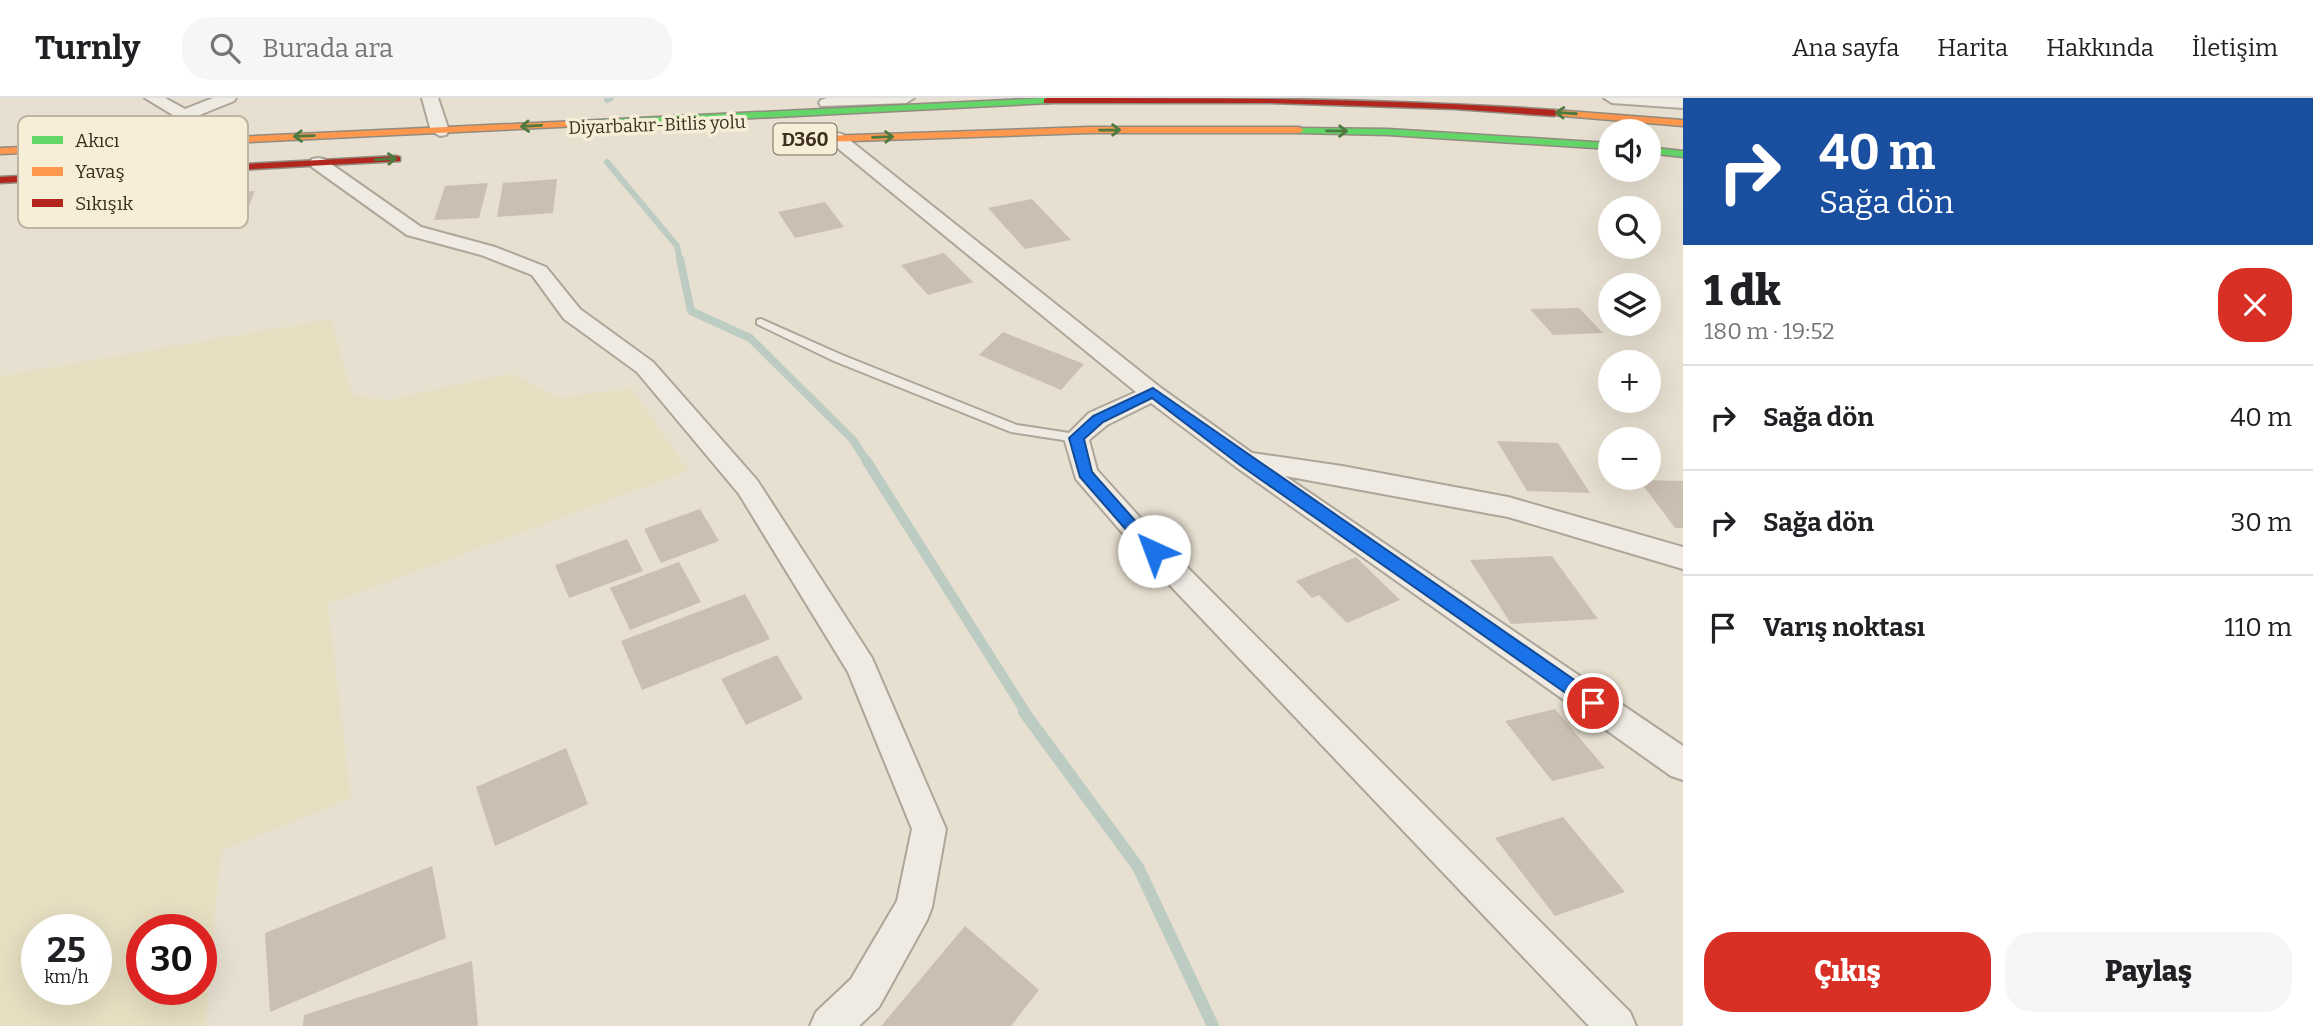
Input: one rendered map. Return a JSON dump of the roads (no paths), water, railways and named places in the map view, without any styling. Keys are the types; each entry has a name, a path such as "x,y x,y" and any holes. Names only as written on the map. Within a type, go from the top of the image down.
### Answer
{"highway":[{"name":"Diyarbakır-Bitlis yolu","path":"248,138 440,131 827,105 1053,101 1270,100 1455,106 1683,123"},
{"name":"D360","path":"808,139 1089,130 1238,129 1388,132 1598,145"},
{"name":"Diyarbakır-Bitlis yolu","path":"0,151 18,150"},
{"path":"1661,151 1683,154"},
{"path":"248,167 410,158"},
{"path":"0,180 18,179"}],"street":[{"path":"153,98 183,116 228,98"},
{"path":"430,98 440,131"},
{"path":"827,105 906,98"},
{"path":"1612,98 1683,103"},
{"path":"836,138 1153,393 1245,461 1683,765"},
{"path":"318,163 414,231 488,251 539,271 572,314 645,367 748,487 861,667 929,829 914,907 865,993 830,1026"},
{"path":"1153,393 1098,419 1076,438 1085,473 1112,506 1616,1026"},
{"path":"1245,461 1342,475 1508,507 1683,558"}],"lane":[{"path":"761,321 838,358 1015,429 1076,438"}],"waterway":[{"path":"607,100 611,98"},
{"path":"607,162 677,246 680,260"},
{"path":"680,259 691,311 750,338 853,440 867,462"},
{"path":"866,460 1026,713"},
{"path":"1024,712 1138,867 1213,1026"}]}
